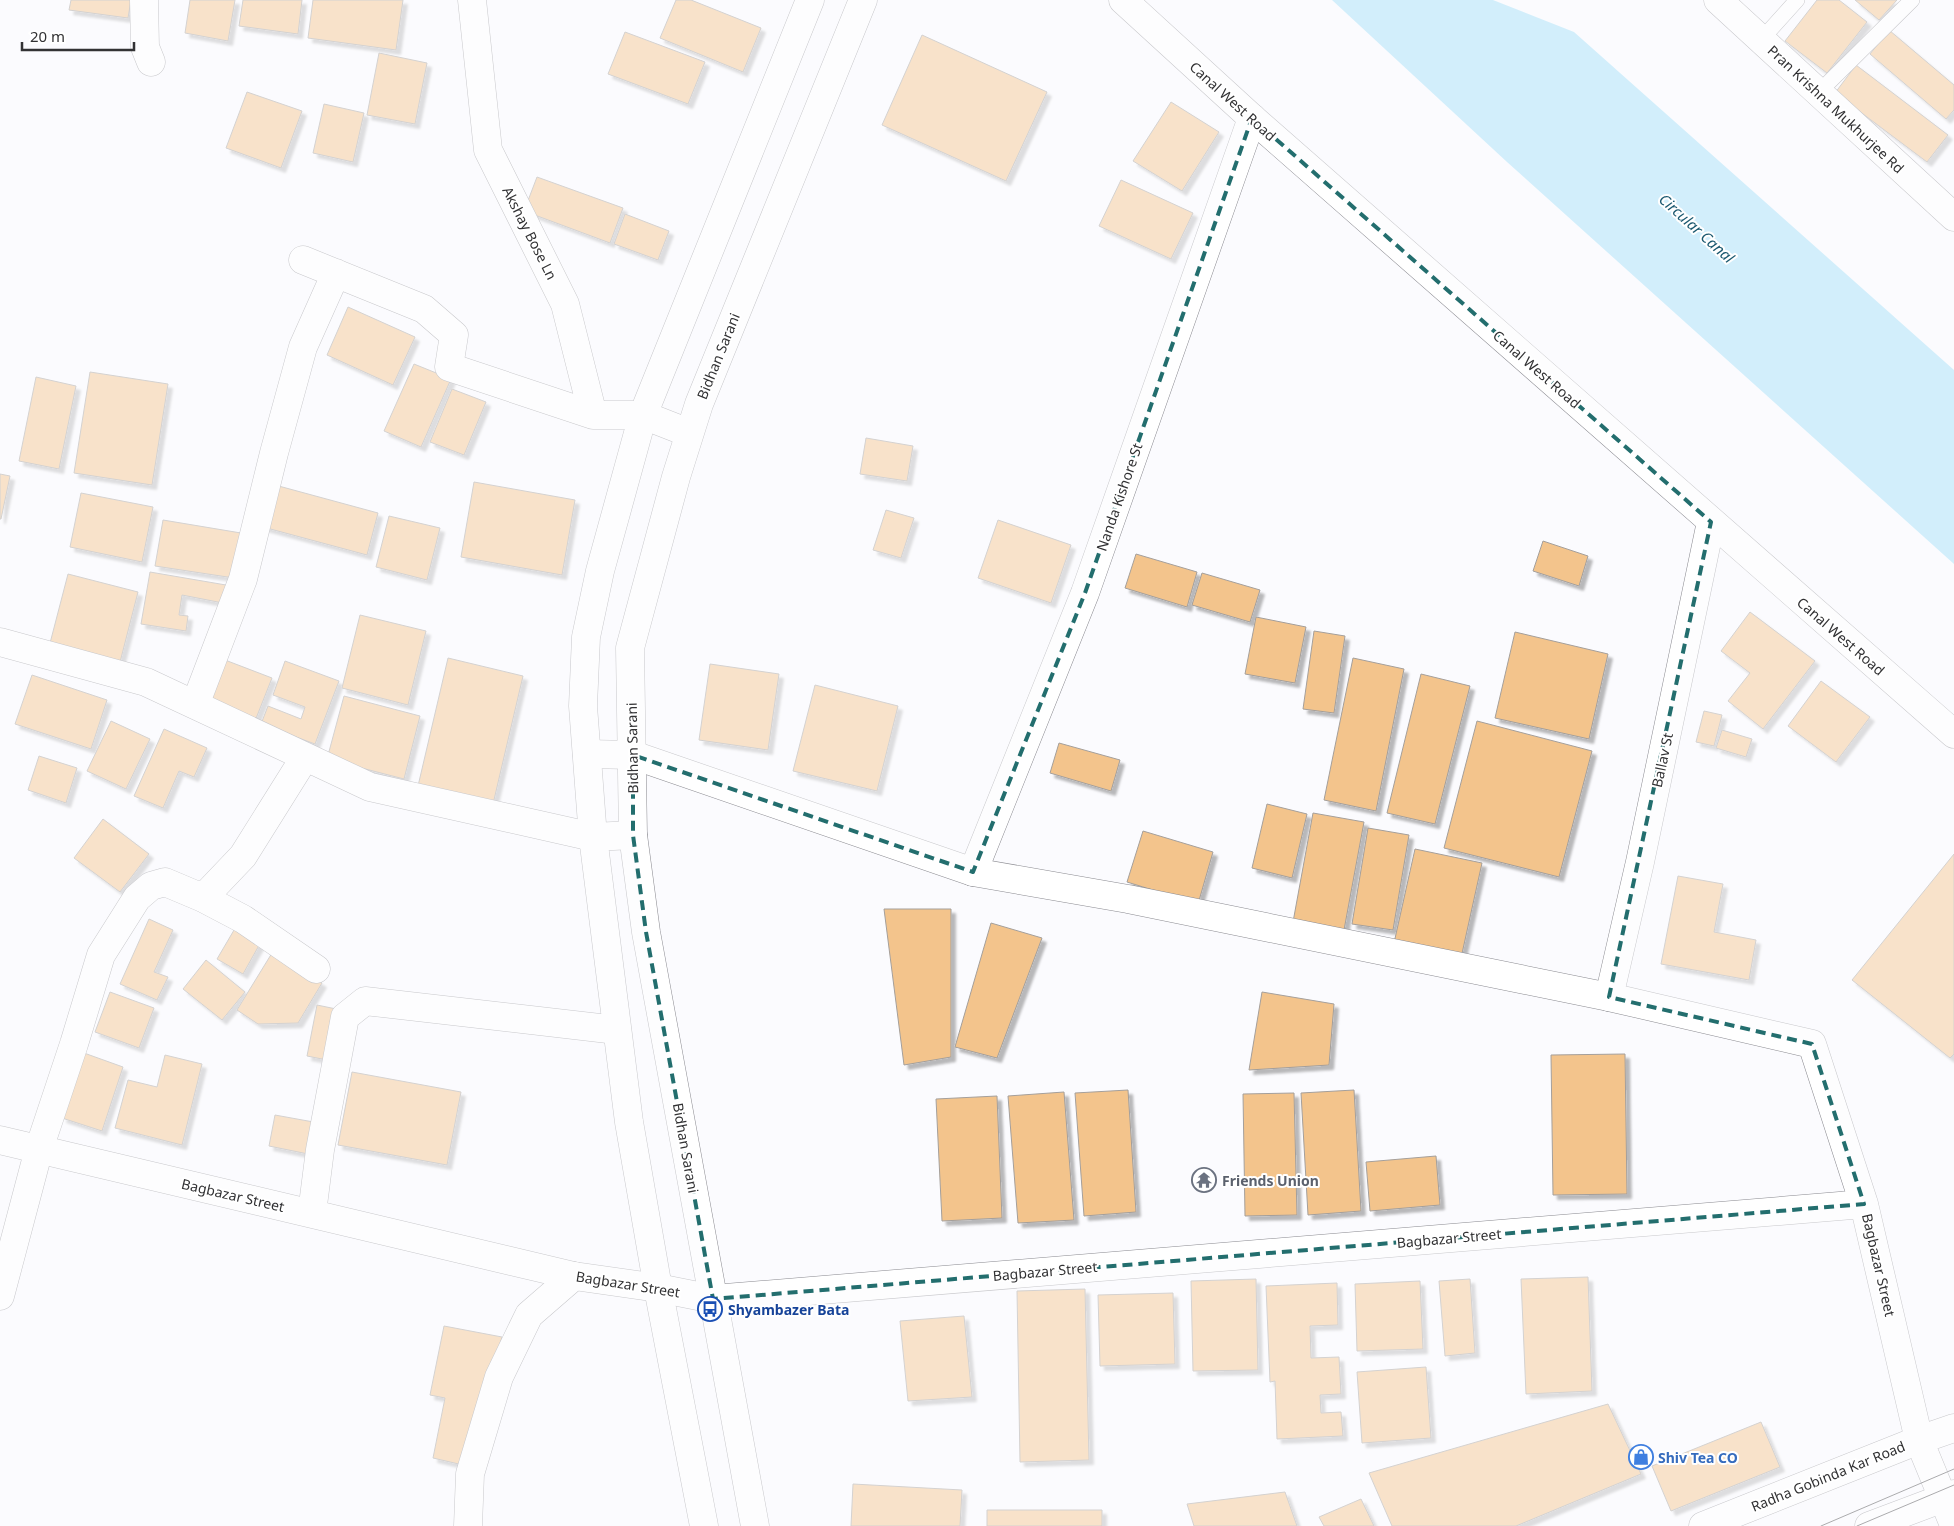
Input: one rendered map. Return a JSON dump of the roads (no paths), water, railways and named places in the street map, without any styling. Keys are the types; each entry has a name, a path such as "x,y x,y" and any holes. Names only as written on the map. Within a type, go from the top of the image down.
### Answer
{"street":[{"path":"144,0 145,47 151,62"},
{"name":"Akshay Bose Ln","path":"472,0 488,150 565,304 593,415"},
{"path":"704,1526 658,1288 629,1122 593,838 583,706 586,637 600,571 643,415 810,0"},
{"name":"Bidhan Sarani","path":"755,1526 646,932 633,835 630,648 699,404 863,0"},
{"name":"Canal West Road","path":"1123,0 1252,118 1954,734"},
{"name":"Pran Krishna Mukhurjee Rd","path":"1718,0 1954,217"},
{"name":"Nanda Kishore St","path":"973,872 1085,593 1252,118"},
{"path":"303,260 424,309 454,335 449,367 593,415 643,415 690,433"},
{"path":"195,705 243,579 303,347 336,273"},
{"name":"Ballav St","path":"1609,997 1640,862 1711,522"},
{"path":"0,642 146,682 370,787 593,838 633,835"},
{"path":"587,754 633,755 973,872 1128,899 1609,997 1812,1044 1864,1204"},
{"path":"203,898 243,856 305,757"},
{"path":"0,1296 39,1149 101,956 137,898 151,886 166,882 203,898 243,919 316,969"},
{"path":"312,1213 320,1150 345,1017 366,1001 617,1030"},
{"name":"Bagbazar Street","path":"0,1140 574,1276 658,1288 713,1299 1864,1204 1919,1440 1949,1496 1954,1525"},
{"path":"468,1526 470,1474 499,1377 529,1315 574,1276"},
{"name":"Radha Gobinda Kar Road","path":"1703,1526 1919,1440 1954,1428"},
{"path":"1869,1526 1949,1496"}],"lane":[{"path":"1761,40 1796,0"},
{"path":"1818,92 1912,0"}],"water":[{"name":"Circular Canal","path":"1332,0 1493,0 1574,32 1954,370 1954,564 1507,162"}],"tram line":[{"path":"1821,1526 1954,1469"},
{"path":"1857,1526 1954,1485"}],"place":[{"name":"Friends Union","path":"1204,1180"},
{"name":"Shyambazer Bata","path":"710,1309"},
{"name":"Shiv Tea CO","path":"1641,1457"}]}
